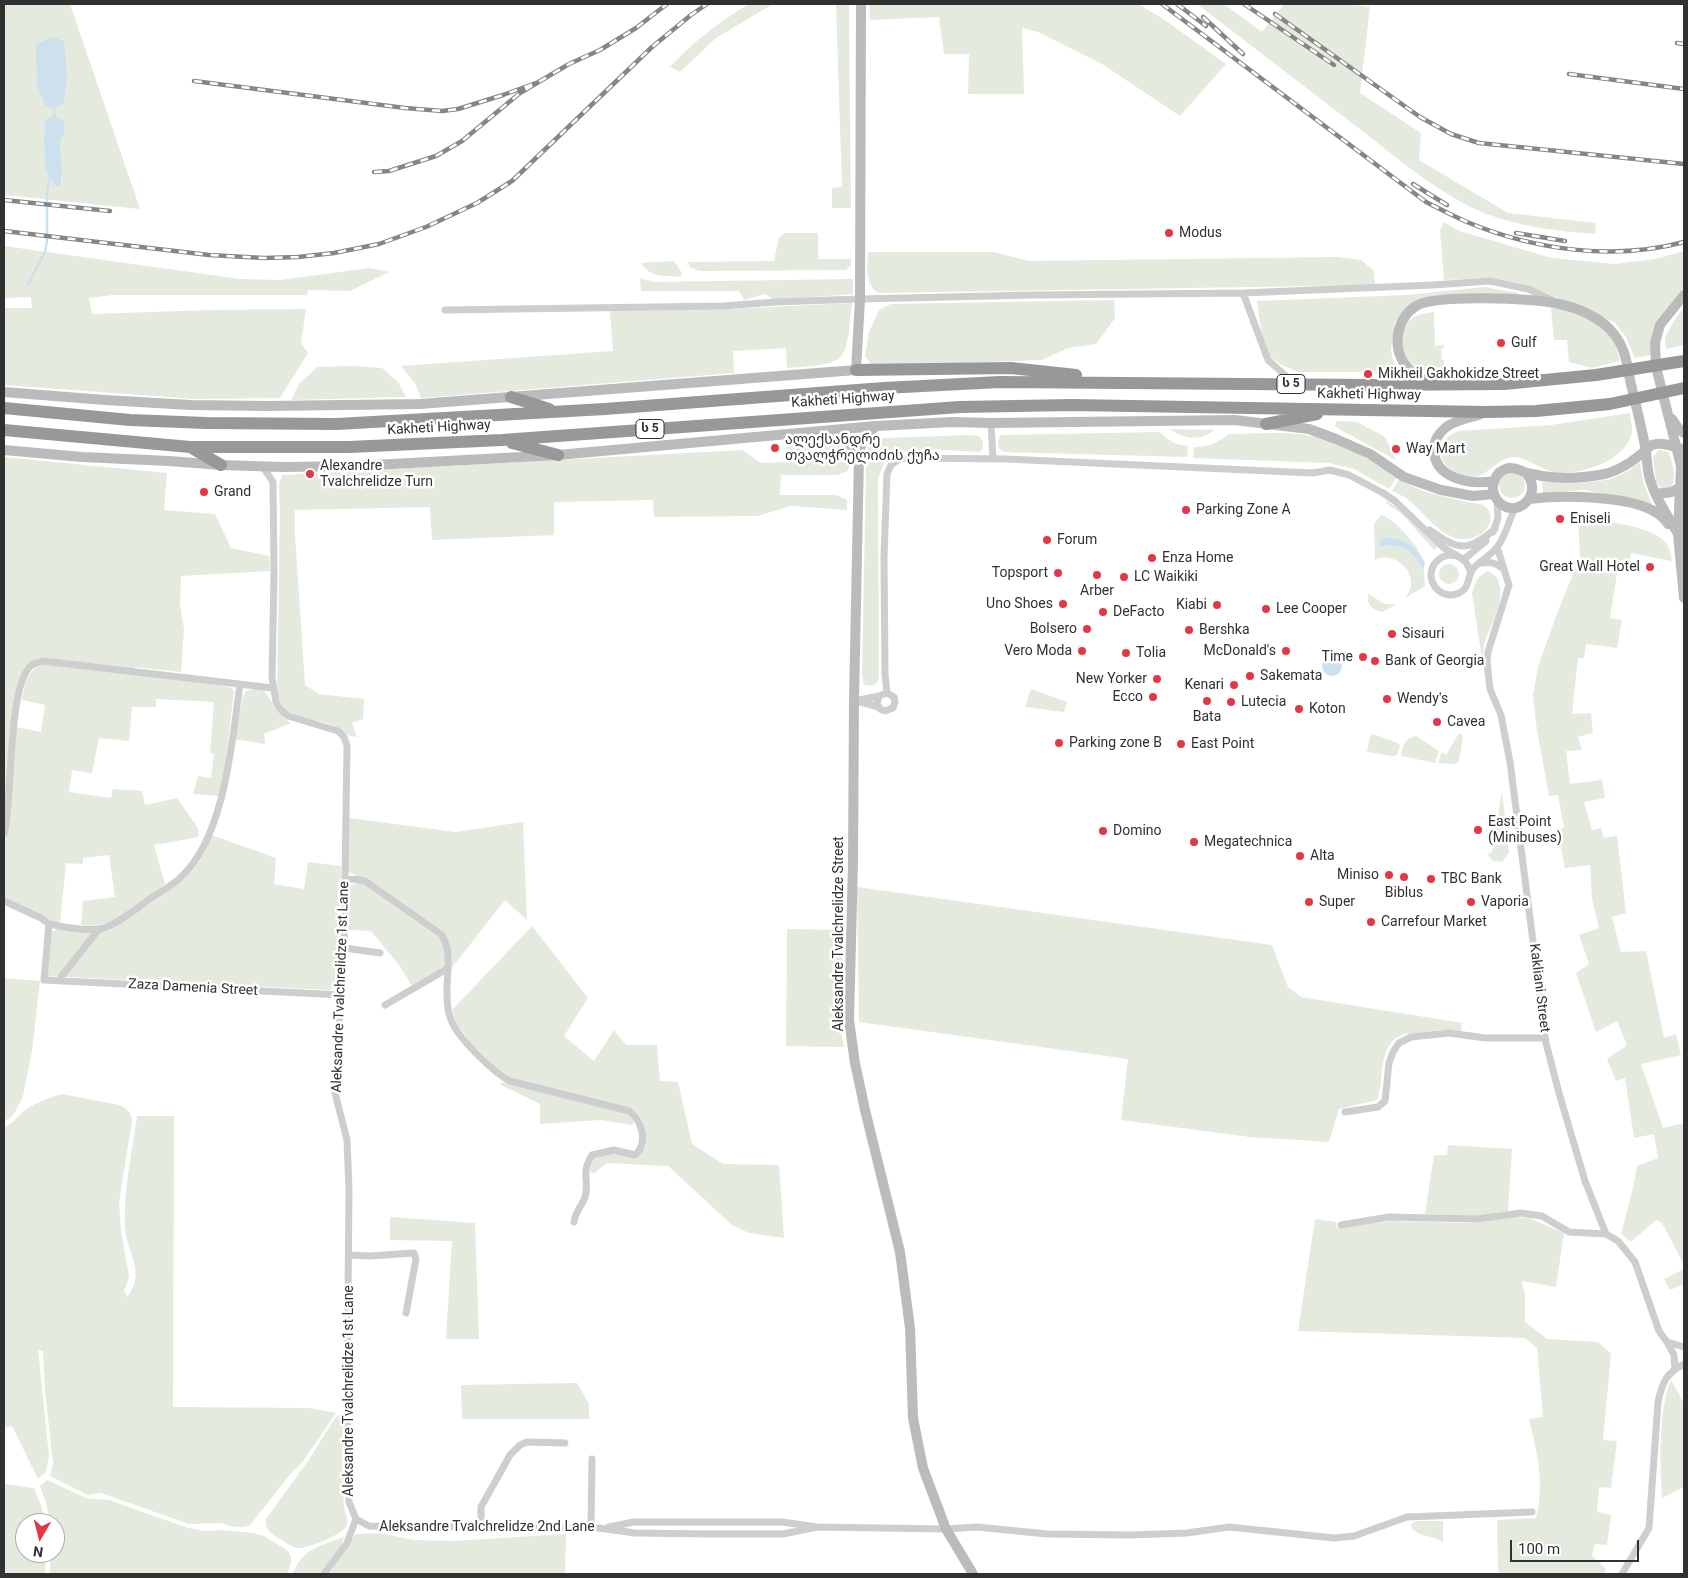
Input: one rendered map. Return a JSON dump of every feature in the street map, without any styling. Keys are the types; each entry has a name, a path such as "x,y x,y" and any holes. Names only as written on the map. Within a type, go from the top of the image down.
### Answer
{"highway":[{"name":"Kakheti Highway","path":"4,408 130,420 206,423 337,424 1000,382 1306,385 1504,384 1596,375 1684,361"},
{"path":"856,370 1011,368 1146,382"},
{"name":"Kakheti Highway","path":"4,430 190,447 349,448 502,440 978,407 1092,406 1486,412 1536,411 1610,404 1684,388"},
{"path":"511,398 556,411"},
{"path":"1266,424 1344,410"},
{"path":"502,440 558,455"},
{"path":"190,447 221,466"}],"street":[{"path":"856,370 860,299 861,4"},
{"path":"445,310 723,306 860,299 1032,295 1243,293 1434,286 1490,281 1504,283 1528,289 1559,304 1588,314 1601,321 1623,347 1646,451 1649,476 1678,534"},
{"path":"1243,293 1268,360 1287,377 1306,385"},
{"path":"1684,295 1660,325 1655,343 1656,367 1681,449 1682,484 1678,534 1684,598"},
{"path":"1436,385 1412,372 1405,364 1398,346 1401,321 1417,306 1432,302 1473,299 1512,299 1559,304"},
{"name":"Kakheti Highway","path":"4,392 191,405 420,404 856,370"},
{"path":"1486,412 1454,423 1444,429 1435,443 1435,460 1440,469 1452,477 1473,482 1494,481"},
{"path":"1669,414 1679,430 1684,433"},
{"path":"4,450 221,466 355,466 558,455 765,437 820,430 952,422 1235,420 1320,432 1370,454 1404,477 1441,490 1496,498 1509,507 1522,506 1529,499 1533,490 1526,473"},
{"path":"991,423 993,459"},
{"path":"859,456 860,446 866,435 876,426"},
{"path":"820,430 844,439 853,445 859,456"},
{"path":"1515,508 1497,548 1471,573 1466,587 1459,593 1448,595 1437,589 1431,579 1432,568 1435,563 1445,556 1461,558 1488,539 1495,529 1498,518 1494,481 1497,476 1508,468 1520,469 1526,473 1544,476 1601,475 1627,465 1652,445 1664,444 1681,449"},
{"name":"Aleksandre Tvalchrelidze Street","path":"859,456 849,1020 855,1063 865,1110 900,1252 910,1328 912,1402 923,1468 946,1529 973,1574"},
{"path":"879,707 877,701 883,695 885,674 884,557 887,474 891,465 900,458 993,459 1312,473 1330,470 1349,475 1395,501 1444,548 1461,558 1468,565 1471,573"},
{"path":"263,467 273,482 283,467"},
{"name":"Aleksandre Tvalchrelidze 1st Lane","path":"273,482 272,678 276,702 280,709 288,716 338,731 344,738 347,746 344,948 335,1092 346,1140 349,1190 349,1502 356,1520"},
{"path":"1656,493 1667,494 1682,484"},
{"path":"1529,499 1583,497 1619,501 1649,508 1659,514 1678,534"},
{"path":"1678,534 1684,506"},
{"path":"1417,521 1446,541 1459,546 1468,546 1483,540 1495,529"},
{"path":"1497,548 1503,568"},
{"path":"1480,563 1491,562 1503,568"},
{"name":"Kakliani Street","path":"1503,568 1509,584 1486,662 1490,689 1501,715 1510,762 1545,1038 1559,1093 1583,1172 1606,1234 1618,1241 1634,1262 1659,1331 1674,1355 1675,1369"},
{"path":"4,834 13,729 24,677 32,665 43,661 273,688"},
{"path":"60,981 61,977 99,930 129,914 181,878 194,864 208,837 224,793 240,684"},
{"path":"883,695 894,697 895,702 893,708 885,711 879,707 854,701 883,695"},
{"path":"344,880 356,879 365,881 442,935 448,950 448,1005 452,1023 470,1047 501,1076 510,1081 629,1112 636,1116 640,1124 643,1144 640,1150 635,1155 614,1150 592,1155 585,1172 586,1195 574,1216 574,1222"},
{"path":"4,900 41,918 49,924 99,930"},
{"name":"Zaza Damenia Street","path":"49,924 44,980 342,995"},
{"path":"344,948 380,953"},
{"path":"385,1006 447,969"},
{"path":"1345,1112 1378,1107 1384,1101 1389,1063 1393,1052 1399,1043 1411,1037 1449,1032 1485,1038 1545,1038"},
{"path":"1341,1225 1389,1217 1477,1219 1521,1212 1542,1216 1569,1232 1606,1234"},
{"path":"350,1255 377,1256 414,1253 416,1260 406,1313"},
{"path":"1667,1342 1684,1347"},
{"path":"1622,1574 1649,1528 1658,1402 1662,1385 1675,1369 1684,1364"},
{"path":"480,1526 481,1507 510,1455 520,1445 527,1442 565,1443"},
{"path":"591,1528 592,1459"},
{"name":"Aleksandre Tvalchrelidze 2nd Lane","path":"604,1528 634,1522 782,1522 817,1527 946,1529 977,1527 1046,1534 1129,1535 1187,1533 1230,1527 1334,1538 1354,1536 1407,1517 1532,1512"},
{"path":"324,1574 347,1543 356,1520"},
{"name":"Aleksandre Tvalchrelidze 2nd Lane","path":"356,1520 369,1526 604,1528 635,1533 783,1534 817,1527"},
{"path":"710,1522 710,1534"}],"shaded area":[{"path":"4,4 70,4 140,209 4,195","holes":["45,121 64,133 60,142 62,181 53,184 45,168"]},
{"path":"749,4 773,4 716,38 680,72 670,67 707,33"},
{"path":"836,4 849,4 851,208 832,208 832,188 842,187"},
{"path":"869,4 1138,4 1162,18 1226,64 1180,116 1102,64 1038,32 1022,28 1024,94 968,94 969,54 944,54 939,17 870,20"},
{"path":"1197,4 1224,4 1262,32 1284,4 1345,4 1370,7 1360,93 1421,133 1419,160 1508,213 1596,223 1595,234 1553,230 1511,222 1484,213 1453,198 1407,166"},
{"path":"1444,222 1459,231 1552,258 1614,264 1655,259 1684,251 1684,287 1658,321 1651,355 1635,358 1626,337 1615,323 1587,310 1520,283 1492,278 1444,280 1440,231"},
{"path":"785,233 818,233 818,259 851,259 851,265 846,270 699,271 690,267 688,262 774,261 779,237"},
{"path":"4,246 240,279 280,280 370,268 389,272 350,291 308,290 307,295 113,295 89,298 92,314 306,309 301,343 308,353 280,398 196,399 4,385 4,308 32,308 31,297 4,298"},
{"path":"868,252 994,252 1029,261 1337,257 1361,260 1374,271 1375,285 879,293 874,290 869,281"},
{"path":"674,261 682,273 680,277 663,276 653,273 644,268 641,263"},
{"path":"640,278 653,282 853,279 853,294 774,300 765,294 744,300 739,291 641,291"},
{"path":"1485,287 1518,293 1517,296 1417,301 1402,312 1395,322 1391,350 1393,361 1400,372 1298,372 1282,365 1273,359 1266,347 1257,301 1406,295"},
{"path":"1114,300 1115,318 1096,344 1068,348 1042,360 872,366 865,356 869,332 879,310 891,304"},
{"path":"852,303 845,349 841,357 833,362 823,364 787,368 786,348 733,351 734,373 421,398 415,383 401,366 613,351 610,311 733,309"},
{"path":"1684,307 1684,345 1666,349 1665,337"},
{"path":"1551,308 1561,309 1599,323 1608,333 1616,347 1620,361 1592,368 1569,362 1567,340 1554,340"},
{"path":"1434,312 1435,346 1444,345 1444,348 1441,349 1445,367 1434,371 1423,370 1414,365 1408,358 1403,349 1401,339 1403,330 1411,319"},
{"path":"350,366 382,368 398,382 406,397 291,400 299,384 317,367"},
{"path":"1630,413 1632,432 1628,442 1612,458 1588,469 1575,472 1553,472 1514,457 1502,461 1482,474 1470,477 1455,473 1444,463 1441,457 1443,443 1449,436 1459,431 1551,425"},
{"path":"1336,421 1357,422 1385,437 1396,460 1339,429 1335,426"},
{"path":"1170,429 1215,430 1209,434 1192,438"},
{"path":"1160,432 1172,442 1188,446 1187,457 1003,452 998,445 1000,435"},
{"path":"1287,433 1318,437 1354,451 1396,478 1389,489 1354,469 1329,463 1193,458 1194,447 1213,444 1229,434"},
{"path":"979,436 983,442 983,448 979,452 934,450 900,452 892,455 887,460 878,478 879,674 878,682 872,686 864,685 862,675 868,448 872,441 884,438"},
{"path":"829,440 839,442 850,452 852,462 847,471 838,475 781,475 780,495 837,495 847,500 847,510 791,506 757,516 654,517 653,500 554,502 554,535 432,540 430,507 295,510 305,685 319,694 364,699 363,719 352,723 357,737 348,735 330,724 295,715 284,708 281,703 277,685 279,484 282,475 742,450 761,463 788,462 787,447"},
{"path":"1659,450 1668,452 1673,465 1674,475 1671,487 1662,489 1656,482 1653,457"},
{"path":"4,457 167,473 164,510 215,514 231,548 269,556 270,571 181,576 180,605 184,629 181,672 134,667 133,669 31,664 11,728 4,815"},
{"path":"1640,462 1644,484 1652,503 1651,506 1617,496 1584,490 1543,493 1542,482 1582,483 1603,480 1623,474"},
{"path":"1512,472 1521,476 1525,485 1521,494 1512,498 1503,494 1499,485 1503,476"},
{"path":"1399,480 1447,498 1483,505 1490,514 1489,525 1475,537 1455,538 1446,534 1406,498 1392,491"},
{"path":"1387,501 1403,512 1438,547 1434,550 1402,514 1386,503"},
{"path":"1381,515 1394,522 1407,535 1418,550 1425,563 1418,551 1387,537 1380,548 1391,545 1398,546 1409,552 1422,565 1425,586 1405,598 1411,583 1406,569 1398,561 1392,559 1380,558 1375,560 1374,524"},
{"path":"1578,518 1627,525 1653,533 1668,546 1672,561 1631,553 1629,569 1618,567 1610,618 1622,620 1617,648 1586,644 1584,658 1578,658 1572,714 1591,713 1593,733 1578,737 1582,750 1566,751 1570,784 1602,780 1605,798 1584,802 1592,830 1601,828 1604,838 1617,836 1626,913 1612,917 1621,952 1646,951 1664,1038 1676,1034 1681,1055 1641,1064 1663,1128 1684,1123 1684,1265 1662,1223 1656,1220 1631,1242 1621,1234 1637,1166 1658,1158 1654,1134 1634,1138 1625,1078 1616,1081 1607,1059 1627,1045 1617,1021 1596,1032 1576,973 1589,964 1579,935 1599,928 1592,899 1590,865 1565,868 1557,830 1564,828 1558,795 1549,796 1537,730 1533,695 1538,667 1580,557"},
{"path":"1445,564 1453,564 1459,570 1459,578 1453,584 1445,584 1439,578 1439,570"},
{"path":"1488,571 1497,577 1500,595 1497,611 1484,645 1483,665 1472,593 1477,580"},
{"path":"1368,594 1385,604 1395,605 1382,612 1378,611 1369,604"},
{"path":"47,663 218,685 232,688 234,691 224,774 219,796 193,794 198,776 211,778 214,754 210,753 214,702 156,699 156,707 132,707 129,741 99,738 92,773 72,770 69,792 111,798 113,789 142,791 145,805 177,798 198,828 199,837 154,845 165,884 125,915 107,923 81,925 83,901 115,897 109,855 83,858 83,864 66,863 60,924 4,899 4,846 7,832 16,727 41,732 45,705 22,700 26,682 31,672"},
{"path":"263,689 278,711 291,723 264,734 265,744 235,739 243,697 246,691"},
{"path":"1031,689 1067,702 1064,712 1025,707"},
{"path":"1459,733 1463,736 1459,761 1454,764 1438,763 1442,752 1446,755"},
{"path":"1372,734 1398,743 1400,746 1397,755 1367,752"},
{"path":"1416,736 1439,751 1435,763 1401,756 1405,743"},
{"path":"1502,791 1509,853 1502,862 1493,861 1487,854 1492,852"},
{"path":"349,818 455,832 523,822 527,920 505,900 450,970 452,957 447,939 362,877 348,872"},
{"path":"211,835 276,858 274,884 304,889 308,862 341,866 338,983 335,987 330,990 47,976 49,933 57,929 105,931 115,927 183,880 202,857"},
{"path":"356,883 363,883 440,938 445,947 445,967 412,986 399,965 371,931 348,930 348,891 350,886"},
{"path":"857,887 1272,945 1288,987 1301,997 1462,1023 1461,1032 1445,1030 1399,1036 1387,1049 1384,1057 1377,1100 1339,1109 1329,1142 1250,1137 1121,1120 1128,1059 859,1022"},
{"path":"532,926 588,998 564,1036 594,1061 614,1030 626,1045 657,1045 660,1081 678,1082 692,1144 723,1164 779,1165 784,1238 749,1233 732,1225 668,1166 607,1163 594,1173 590,1172 591,1163 600,1154 613,1153 635,1157 643,1151 646,1145 643,1121 637,1113 503,1075 471,1043 457,1025 452,1010"},
{"path":"787,929 843,930 840,1028 844,1047 786,1046"},
{"path":"4,978 40,981 32,1051 23,1096 15,1112 9,1119 4,1120"},
{"path":"501,1082 628,1114 636,1120 632,1125 600,1120 540,1124 540,1104 501,1085"},
{"path":"62,1094 119,1105 131,1115 132,1121 119,1202 121,1231 129,1277 124,1291 127,1297 133,1288 136,1271 126,1237 125,1214 137,1116 174,1116 173,1407 310,1408 336,1413 301,1464 292,1472 250,1525 235,1527 221,1523 189,1524 101,1493 88,1495 50,1476 53,1463 45,1391 43,1351 38,1350 49,1456 46,1472 38,1479 12,1426 4,1428 4,1128 29,1107"},
{"path":"1448,1145 1512,1149 1508,1211 1478,1216 1425,1214 1434,1155 1447,1155"},
{"path":"390,1217 475,1223 479,1339 446,1339 452,1241 390,1240"},
{"path":"1514,1217 1529,1218 1564,1233 1556,1287 1522,1281 1525,1296 1525,1322 1547,1339 1598,1342 1611,1354 1603,1440 1617,1441 1611,1488 1599,1487 1597,1512 1611,1515 1607,1545 1595,1544 1592,1556 1606,1569 1604,1574 1501,1574 1498,1570 1497,1520 1536,1518 1539,1506 1539,1468 1529,1419 1543,1417 1537,1348 1525,1338 1298,1331 1315,1219 1336,1222 1337,1228 1391,1221 1473,1223"},
{"path":"1684,1269 1684,1284 1670,1290 1664,1279"},
{"path":"1671,1380 1684,1403 1684,1487 1662,1498 1662,1422"},
{"path":"577,1383 589,1404 589,1419 462,1419 461,1385"},
{"path":"343,1412 343,1482 344,1508 347,1519 346,1527 316,1544 297,1548 270,1532 266,1519 308,1461 335,1418"},
{"path":"47,1480 86,1498 109,1500 188,1528 204,1531 222,1530 253,1533 264,1536 288,1551 291,1556 291,1563 287,1574 50,1574 50,1563 65,1563 65,1513 48,1513 40,1486"},
{"path":"4,1484 34,1488 43,1513 15,1513 15,1563 46,1563 45,1574 4,1574"},
{"path":"1417,1521 1443,1521 1443,1542 1419,1534 1412,1529 1411,1524"},
{"path":"380,1533 413,1540 453,1541 566,1534 565,1574 329,1574 356,1534"},
{"path":"344,1537 340,1549 321,1574 293,1574 297,1565 307,1553"}],"water":[{"path":"53,37 64,41 67,76 64,103 54,109 45,105 37,85 36,44"},
{"path":"54,115 64,121 64,133 60,142 62,173 60,187 53,184 45,168 45,120"},
{"path":"1387,537 1406,542 1414,548 1425,563 1423,570 1416,558 1406,550 1392,546 1379,548 1381,540"},
{"path":"1332,656 1339,659 1342,666 1339,673 1332,676 1325,673 1322,666 1325,659"}],"waterway":[{"path":"54,109 54,117"},
{"path":"28,284 45,252 47,241 47,193 50,175"}],"railway":[{"path":"374,172 389,171 436,156 462,141 520,93 569,64 600,50 636,28 667,4"},
{"path":"4,231 209,255 264,258 334,253 379,244 426,227 477,203 512,181 652,47 707,4"},
{"path":"1162,4 1426,202 1462,220 1519,240 1574,250 1630,251 1684,242"},
{"path":"1177,4 1206,26"},
{"path":"1244,4 1334,65"},
{"path":"1275,14 1420,117 1451,134 1479,143 1684,164"},
{"path":"1203,17 1243,54"},
{"path":"1677,43 1684,44"},
{"path":"1569,74 1684,89"},
{"path":"194,81 442,111 458,109 536,83"},
{"path":"1413,184 1447,205"},
{"path":"4,200 110,211"},
{"path":"1516,233 1565,241"}],"place":[{"name":"Modus","path":"1169,233"},
{"name":"Gulf","path":"1501,343"},
{"name":"Mikheil Gakhokidze Street","path":"1368,374"},
{"name":"ალექსანდრე თვალჭრელიძის ქუჩა","path":"775,448"},
{"name":"Way Mart","path":"1396,449"},
{"name":"Alexandre Tvalchrelidze Turn","path":"310,474"},
{"name":"Grand","path":"204,492"},
{"name":"Parking Zone A","path":"1186,510"},
{"name":"Eniseli","path":"1560,519"},
{"name":"Forum","path":"1047,540"},
{"name":"Enza Home","path":"1152,558"},
{"name":"Great Wall Hotel","path":"1650,567"},
{"name":"Topsport","path":"1058,573"},
{"name":"Arber","path":"1097,575"},
{"name":"LC Waikiki","path":"1124,577"},
{"name":"Uno Shoes","path":"1063,604"},
{"name":"Kiabi","path":"1217,605"},
{"name":"Lee Cooper","path":"1266,609"},
{"name":"DeFacto","path":"1103,612"},
{"name":"Bolsero","path":"1087,629"},
{"name":"Bershka","path":"1189,630"},
{"name":"Sisauri","path":"1392,634"},
{"name":"Vero Moda","path":"1082,651"},
{"name":"McDonald's","path":"1286,651"},
{"name":"Tolia","path":"1126,653"},
{"name":"Time","path":"1363,657"},
{"name":"Bank of Georgia","path":"1375,661"},
{"name":"Sakemata","path":"1250,676"},
{"name":"New Yorker","path":"1157,679"},
{"name":"Kenari","path":"1234,685"},
{"name":"Ecco","path":"1153,697"},
{"name":"Wendy's","path":"1387,699"},
{"name":"Bata","path":"1207,701"},
{"name":"Lutecia","path":"1231,702"},
{"name":"Koton","path":"1299,709"},
{"name":"Cavea","path":"1437,722"},
{"name":"Parking zone B","path":"1059,743"},
{"name":"East Point","path":"1181,744"},
{"name":"East Point (Minibuses)","path":"1478,830"},
{"name":"Domino","path":"1103,831"},
{"name":"Megatechnica","path":"1194,842"},
{"name":"Alta","path":"1300,856"},
{"name":"Miniso","path":"1389,875"},
{"name":"Biblus","path":"1404,877"},
{"name":"TBC Bank","path":"1431,879"},
{"name":"Super","path":"1309,902"},
{"name":"Vaporia","path":"1471,902"},
{"name":"Carrefour Market","path":"1371,922"}]}
